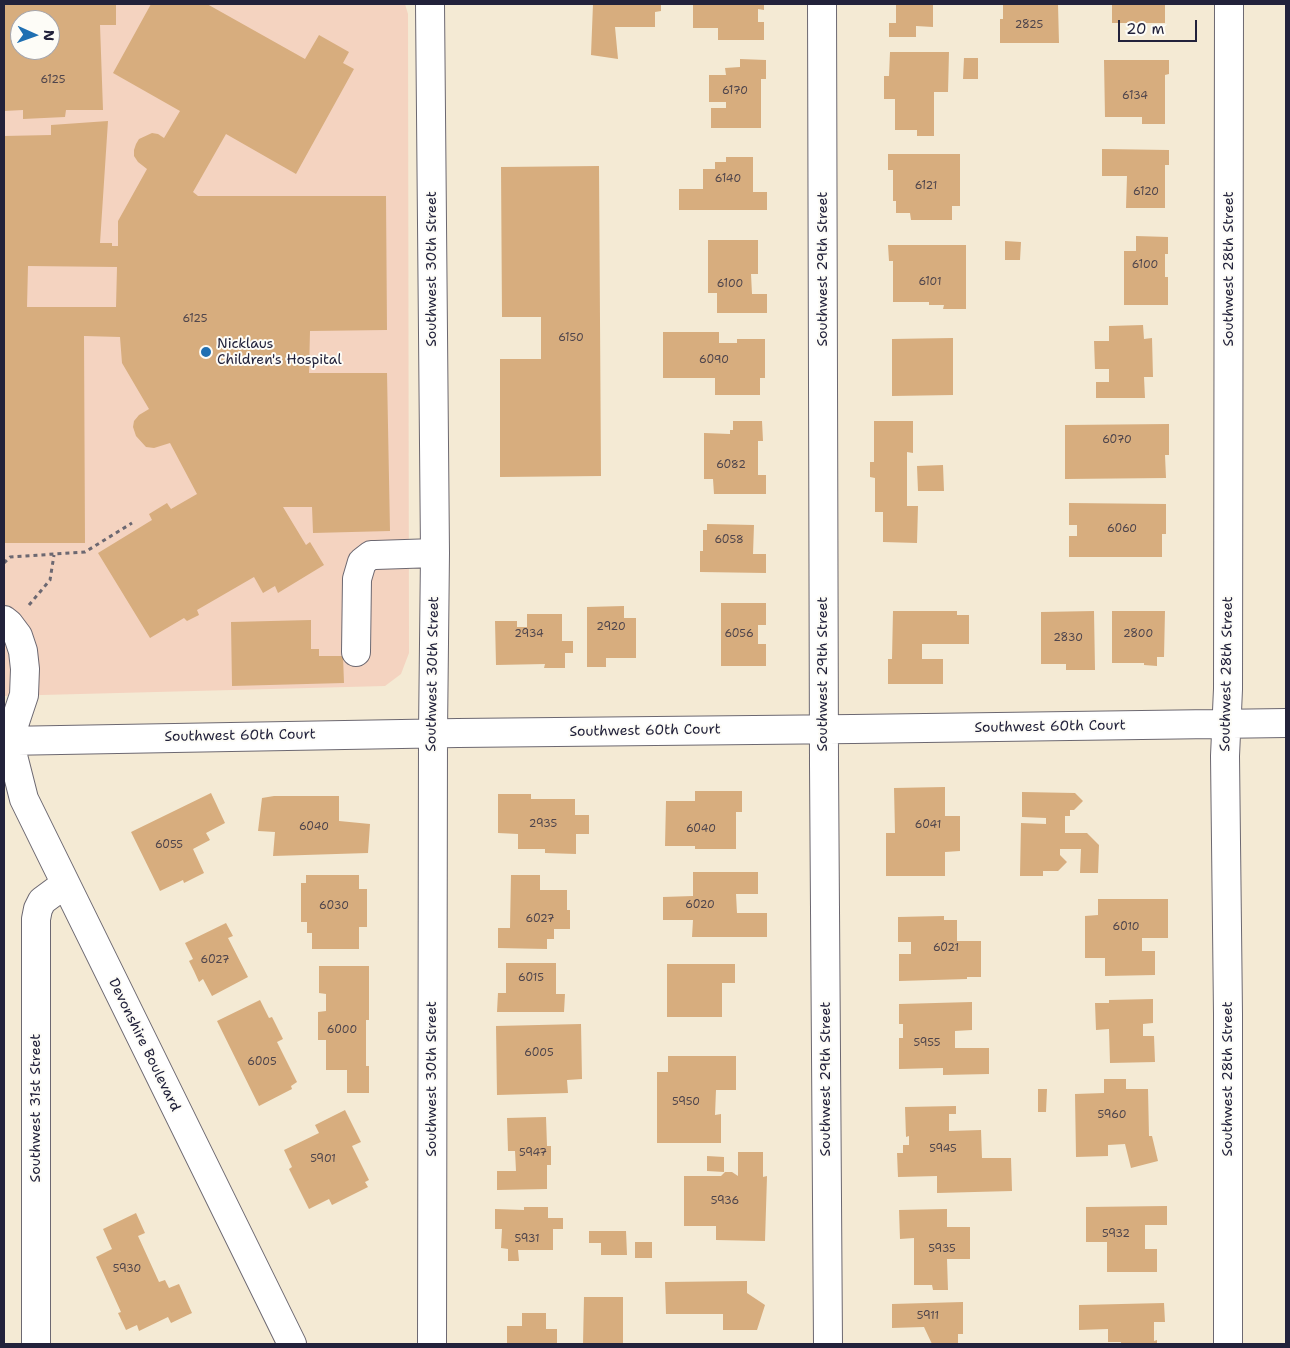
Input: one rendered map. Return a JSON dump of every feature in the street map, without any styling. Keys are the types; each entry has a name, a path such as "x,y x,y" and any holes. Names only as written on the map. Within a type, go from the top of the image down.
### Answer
{"street":[{"name":"Southwest 30th Street","path":"430,4 435,553 432,1344"},
{"name":"Southwest 29th Street","path":"822,4 828,1344"},
{"name":"Southwest 28th Street","path":"1228,1344 1228,1024 1225,756 1227,724 1229,4"},
{"path":"356,652 358,579 362,562 375,554 435,553"},
{"path":"4,620 18,636 24,669 24,695 6,736"},
{"name":"Southwest 60th Court","path":"6,736 433,734 1286,723"},
{"name":"Devonshire Boulevard","path":"6,736 24,799 292,1344"},
{"name":"Southwest 31st Street","path":"36,1344 36,919 42,901 65,884"}],"path":[{"path":"4,563 10,557 85,552 132,523"},
{"path":"28,607 50,580 54,554"}],"shaded area":[{"name":"Nicklaus Children's Hospital","path":"4,4 405,4 408,14 409,653 401,674 385,686 4,696"}],"building":[{"path":"4,4 116,4 116,25 100,25 103,110 66,110 65,117 23,119 23,110 4,111"},
{"path":"151,4 207,4 305,59 319,35 349,52 343,63 354,69 296,174 226,134 193,192 198,196 386,196 387,330 310,331 309,373 387,373 390,531 313,533 312,507 283,507 306,545 310,542 324,565 278,593 275,586 263,593 254,577 197,610 199,615 187,621 184,618 150,638 98,553 152,520 149,514 167,503 171,509 197,494 170,443 154,448 146,447 136,436 133,427 134,421 139,415 149,409 122,363 120,337 84,336 85,543 4,543 4,136 51,135 51,125 108,121 100,243 112,243 112,246 118,246 118,221 147,169 134,156 136,144 139,139 152,133 164,138 180,111 113,73","holes":["28,266 117,267 116,307 27,307"]},
{"path":"593,4 661,4 661,11 655,12 655,27 615,27 618,59 591,55"},
{"path":"693,4 764,4 764,10 758,9 758,22 764,22 764,40 718,40 718,28 693,28"},
{"path":"896,4 933,4 933,27 916,26 916,37 889,37 889,23 896,23"},
{"path":"1003,4 1058,4 1059,43 1000,43 1000,19 1003,19"},
{"path":"1112,4 1165,4 1165,23 1112,23"},
{"path":"890,52 949,52 948,92 934,92 934,136 917,136 917,130 895,130 895,99 884,99 884,76 889,76"},
{"path":"964,58 978,58 978,79 963,79"},
{"path":"740,59 766,60 766,79 761,79 761,128 711,128 711,108 726,108 726,102 709,102 709,75 726,75 725,68 740,67"},
{"path":"1104,60 1169,60 1169,74 1165,75 1165,124 1142,124 1142,117 1105,117"},
{"path":"1102,149 1169,150 1169,165 1165,165 1165,208 1126,208 1127,176 1102,176"},
{"path":"888,154 960,154 960,206 952,206 952,220 911,220 910,213 896,213 896,201 893,201 893,170 888,170"},
{"path":"726,157 753,157 753,192 767,192 767,210 679,210 679,189 703,189 703,169 715,169 715,162 726,162"},
{"path":"599,166 601,476 500,477 500,359 541,359 541,317 502,317 501,167"},
{"path":"1136,236 1168,237 1168,254 1165,254 1165,277 1168,277 1168,305 1124,305 1124,251 1136,251"},
{"path":"708,240 758,240 758,274 751,274 752,294 767,294 767,313 717,313 717,293 708,293"},
{"path":"1005,241 1021,242 1020,260 1005,260"},
{"path":"888,245 966,245 966,309 943,309 944,305 929,305 929,302 893,302 893,261 889,261"},
{"path":"1143,325 1144,339 1152,338 1153,377 1144,377 1145,398 1096,398 1096,382 1109,382 1109,369 1095,369 1094,341 1109,341 1109,326"},
{"path":"663,332 719,332 719,343 737,343 737,339 765,339 765,378 760,378 760,395 715,395 715,378 663,378"},
{"path":"953,338 953,395 892,396 892,339"},
{"path":"733,421 762,421 763,441 758,441 758,475 766,475 766,494 714,494 713,479 704,479 704,433 730,434 730,430 733,430"},
{"path":"874,421 913,421 913,453 907,452 907,506 918,506 917,543 883,542 883,512 875,512 875,478 870,477 870,462 874,462"},
{"path":"1169,424 1169,455 1165,455 1166,478 1065,479 1065,425"},
{"path":"943,465 944,491 918,491 917,466"},
{"path":"1069,503 1166,504 1166,534 1162,534 1162,557 1069,557 1069,536 1077,536 1077,525 1069,525"},
{"path":"707,524 754,525 753,554 766,554 766,573 700,572 703,530 707,530"},
{"path":"721,603 766,603 766,625 758,625 758,644 766,644 766,666 721,666"},
{"path":"624,606 624,618 636,618 636,658 606,658 606,667 587,667 587,607"},
{"path":"893,611 957,611 957,615 969,615 969,644 922,644 922,659 943,659 943,684 888,684 888,659 892,659"},
{"path":"1094,611 1095,670 1066,670 1066,664 1041,664 1041,612"},
{"path":"1112,611 1165,611 1164,657 1157,657 1157,666 1144,665 1144,663 1112,663"},
{"path":"527,614 562,614 562,641 573,641 573,653 565,653 565,668 544,668 545,664 496,665 495,621 517,621 517,627 527,627"},
{"path":"311,620 311,649 319,649 319,656 343,656 344,683 232,686 231,622"},
{"path":"945,787 945,816 960,816 960,851 945,852 945,876 886,876 886,833 895,833 894,788"},
{"path":"695,791 742,791 742,812 736,812 736,849 695,849 695,846 665,846 666,801 695,801"},
{"path":"1022,792 1075,793 1083,801 1074,810 1070,810 1070,816 1065,816 1065,833 1087,833 1099,845 1098,873 1080,873 1081,849 1060,849 1060,855 1067,862 1058,871 1043,871 1043,876 1020,876 1021,823 1046,824 1046,818 1022,817"},
{"path":"211,793 225,823 206,833 210,840 193,849 204,873 184,883 183,880 160,891 131,832"},
{"path":"498,794 531,794 531,799 575,799 575,815 589,815 589,834 576,834 576,854 545,853 545,849 518,849 518,834 498,833"},
{"path":"274,796 339,796 339,821 370,824 368,853 273,856 275,832 258,831 262,798"},
{"path":"693,872 758,872 758,894 736,894 737,913 767,913 767,937 692,937 693,920 663,920 663,897 693,896"},
{"path":"306,875 359,875 359,889 367,889 367,927 359,927 359,949 312,949 312,933 307,933 307,922 301,922 301,883 306,883"},
{"path":"511,875 540,875 540,890 567,890 567,910 570,910 570,929 554,929 554,939 547,939 547,949 498,948 498,928 510,928"},
{"path":"1098,899 1168,899 1168,938 1142,938 1142,951 1155,951 1155,975 1105,976 1105,958 1085,958 1085,916 1098,915"},
{"path":"944,916 944,920 957,920 957,941 981,941 981,977 899,981 899,954 911,954 911,942 898,942 898,917"},
{"path":"226,923 233,936 228,938 248,977 212,996 203,979 199,982 189,961 193,959 185,943"},
{"path":"506,963 556,963 556,994 565,994 564,1012 497,1012 498,993 506,993"},
{"path":"667,964 735,964 735,983 722,983 722,1017 667,1017"},
{"path":"319,966 369,966 369,1020 366,1020 366,1066 369,1066 369,1093 347,1093 347,1070 326,1070 326,1040 318,1040 318,1012 326,1011 326,994 319,993"},
{"path":"1153,999 1153,1023 1143,1024 1143,1036 1154,1036 1155,1062 1110,1063 1109,1029 1096,1030 1095,1003 1109,1003 1109,1000"},
{"path":"260,1000 269,1018 272,1017 283,1039 277,1042 297,1082 291,1086 292,1089 259,1106 217,1021"},
{"path":"972,1002 972,1030 955,1031 955,1048 989,1048 989,1074 943,1075 943,1068 899,1069 899,1038 903,1038 903,1024 899,1024 899,1004"},
{"path":"581,1024 582,1079 567,1080 568,1093 497,1095 496,1026"},
{"path":"668,1056 736,1056 736,1090 716,1090 715,1115 721,1114 721,1143 657,1143 657,1072 668,1072"},
{"path":"1104,1079 1126,1079 1126,1089 1148,1089 1149,1136 1152,1136 1158,1161 1131,1168 1125,1144 1108,1145 1108,1156 1076,1157 1075,1094 1104,1093"},
{"path":"1038,1089 1047,1089 1046,1112 1038,1112"},
{"path":"956,1106 956,1114 949,1114 949,1131 981,1130 982,1158 1011,1158 1012,1191 937,1193 937,1176 898,1177 897,1153 903,1153 903,1145 909,1145 909,1136 906,1137 905,1107"},
{"path":"345,1110 361,1142 352,1146 369,1180 365,1182 368,1187 332,1205 329,1199 309,1209 289,1169 292,1167 284,1150 319,1133 315,1125"},
{"path":"546,1117 547,1146 551,1146 551,1165 547,1165 547,1189 497,1190 497,1171 516,1171 515,1151 508,1151 507,1118"},
{"path":"738,1152 763,1152 763,1177 767,1176 765,1241 716,1240 716,1226 684,1226 684,1176 721,1176 725,1172 732,1172 738,1176"},
{"path":"707,1156 724,1157 724,1172 707,1171"},
{"path":"1167,1206 1167,1225 1145,1225 1145,1249 1157,1249 1157,1272 1107,1272 1107,1242 1086,1242 1086,1207"},
{"path":"524,1207 548,1207 548,1218 563,1218 563,1229 553,1229 553,1250 518,1250 519,1261 508,1261 508,1249 501,1248 502,1229 495,1229 495,1209 524,1210"},
{"path":"947,1209 947,1227 970,1227 970,1259 947,1259 948,1290 933,1290 932,1285 914,1285 914,1238 900,1239 899,1210"},
{"path":"136,1213 145,1233 138,1236 159,1282 165,1280 169,1288 179,1284 192,1313 171,1323 168,1317 139,1331 137,1325 126,1330 118,1313 121,1312 96,1257 112,1249 103,1229"},
{"path":"589,1231 626,1231 627,1255 601,1255 601,1243 589,1243"},
{"path":"635,1242 652,1242 652,1258 635,1258"},
{"path":"747,1281 747,1293 765,1305 757,1330 723,1330 723,1314 666,1314 665,1282"},
{"path":"584,1297 623,1297 623,1344 583,1344"},
{"path":"963,1302 963,1334 958,1334 958,1344 932,1344 924,1327 892,1328 892,1304"},
{"path":"1164,1303 1165,1322 1154,1322 1154,1341 1157,1340 1157,1344 1108,1342 1108,1329 1079,1330 1079,1305"},
{"path":"522,1313 546,1313 546,1329 557,1329 557,1344 507,1344 507,1326 522,1326"}],"place":[{"name":"Nicklaus Children's Hospital","path":"206,352"}]}
